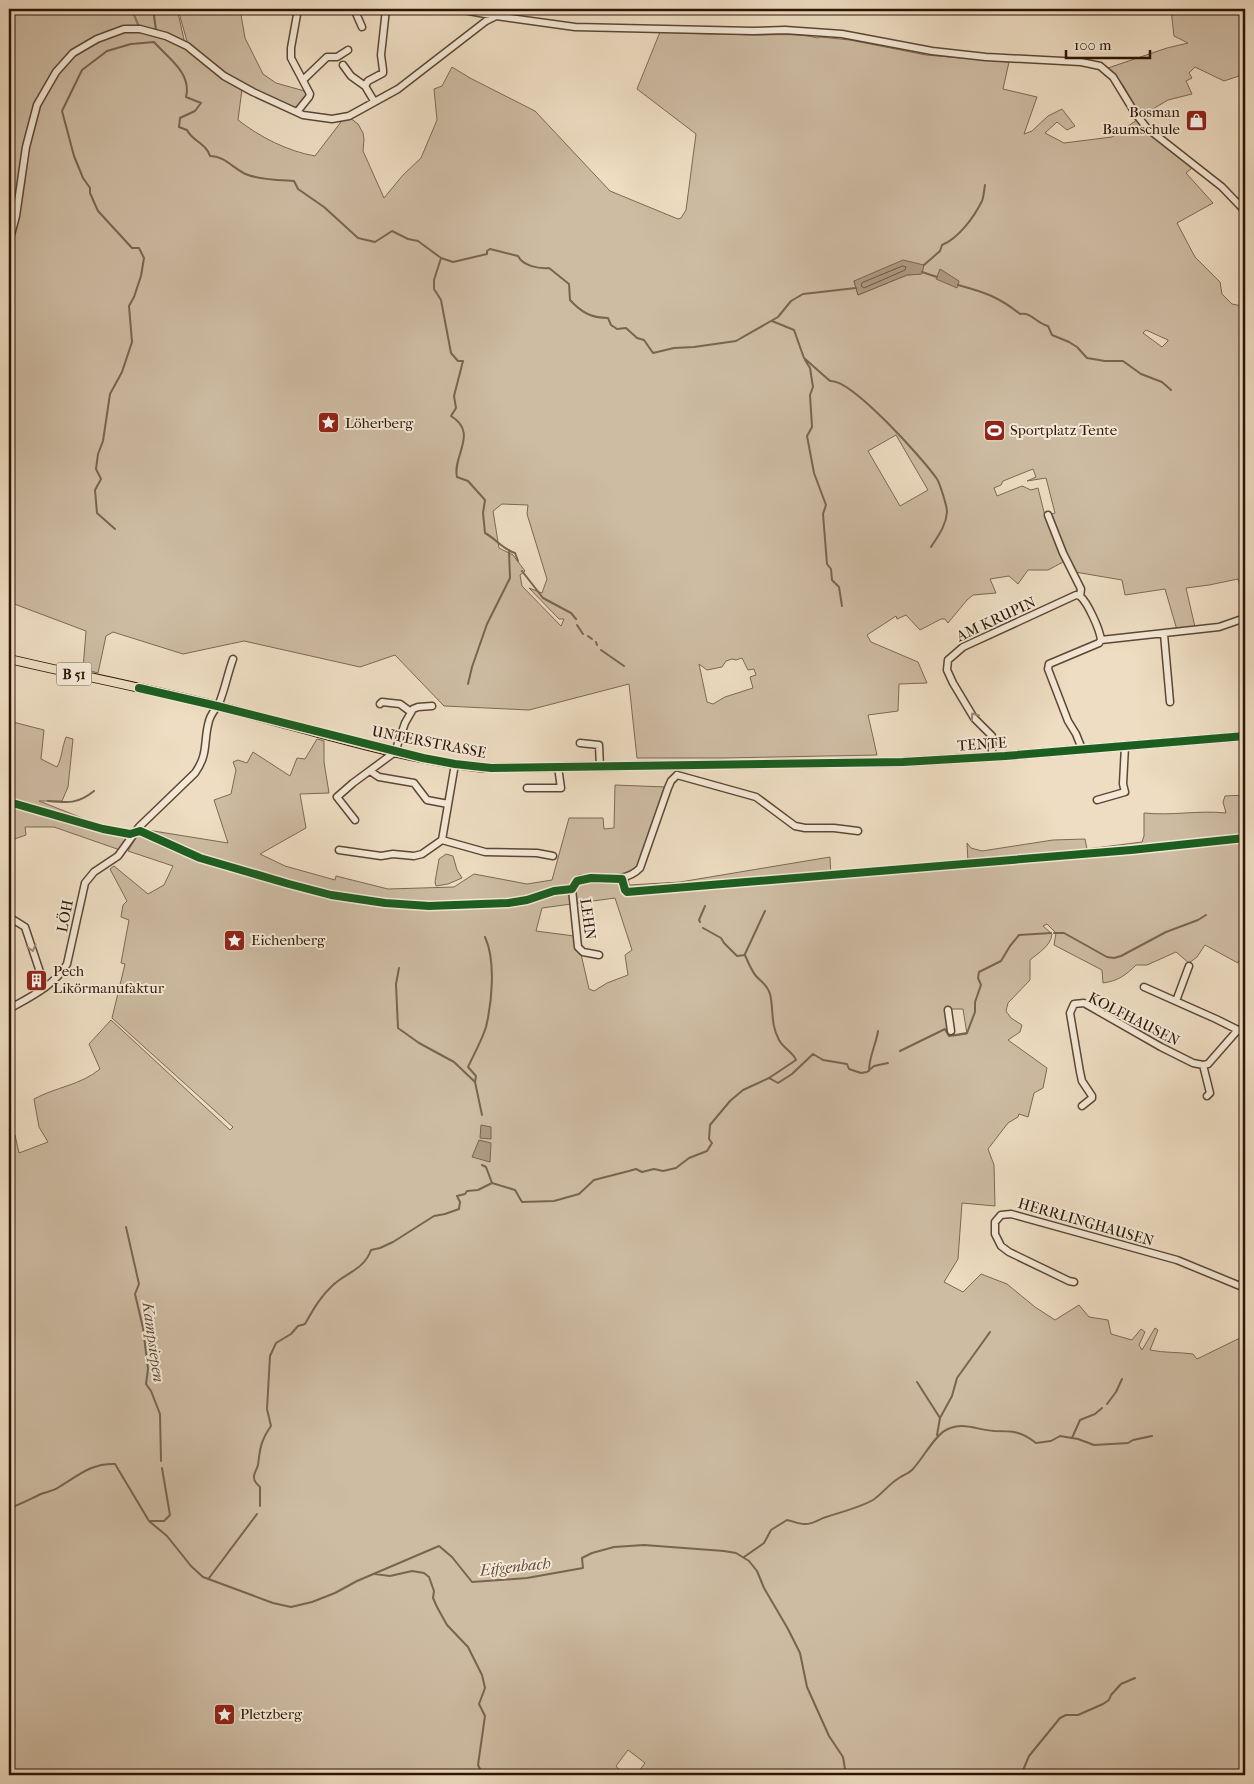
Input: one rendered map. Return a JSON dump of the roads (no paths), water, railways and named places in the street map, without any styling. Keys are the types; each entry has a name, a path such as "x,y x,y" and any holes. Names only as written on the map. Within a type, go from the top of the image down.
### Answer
{"main road":[{"name":"UNTERSTRASSE","path":"9,659 216,706 395,752 455,764 491,768 720,765"},
{"name":"TENTE","path":"720,765 903,762 992,757 1245,736"}],"street":[{"path":"297,112 310,94 292,62 290,54 298,9"},
{"path":"355,9 362,27"},
{"path":"365,86 368,81 384,70 381,56 386,9"},
{"path":"458,9 553,25 677,30 785,30 842,34 932,51 986,58 1081,62 1100,66 1113,76 1135,114 1147,128 1222,187 1245,211"},
{"path":"9,242 16,216 26,147 37,105 56,72 73,53 96,39 124,29 140,29 166,36 187,46 224,76 243,87 297,112 323,119 342,118 398,89 486,21 496,16"},
{"path":"303,80 327,58 337,57 348,50"},
{"path":"343,65 351,76 365,86 374,101"},
{"path":"1048,515 1063,553 1081,589 1080,596 1084,599 1101,636 1101,640"},
{"name":"AM KRUPIN","path":"992,757 992,736 974,718 952,681 947,670 948,660 963,647 1076,595 1080,596"},
{"path":"1082,749 1068,721 1048,669 1049,664 1099,643 1101,640 1219,627 1245,618"},
{"path":"1164,634 1170,702"},
{"path":"216,706 220,703 232,660"},
{"name":"UNTERSTRASSE","path":"380,704 382,702 400,704 411,712"},
{"name":"LÖH","path":"9,1009 45,987 61,974 67,964 85,882 94,872 118,856 140,827 201,765 205,755 209,720 216,706"},
{"name":"UNTERSTRASSE","path":"355,820 337,797 395,752 411,712 418,707 432,706"},
{"path":"580,743 599,745 600,767"},
{"path":"1097,800 1125,792 1123,784 1125,746"},
{"path":"338,850 381,856 393,854 414,856 422,854 442,840 455,764"},
{"path":"676,766 677,775 756,798 795,826 858,831"},
{"path":"527,788 561,788 558,768"},
{"path":"370,771 379,777 414,783 427,800 448,804"},
{"name":"LEHN","path":"599,955 583,952 578,946 572,889 580,879 622,879 633,875 640,868 668,788 671,781 677,775"},
{"path":"442,840 486,852 537,853 553,856"},
{"path":"9,917 25,928 45,987"},
{"path":"1176,1002 1189,966"},
{"path":"1144,987 1238,1030"},
{"name":"KOLFHAUSEN","path":"1082,1106 1092,1096 1082,1082 1080,1072 1070,1013 1074,1004 1084,1003 1161,1047 1193,1063 1203,1065"},
{"path":"948,1010 951,1031"},
{"path":"1207,1096 1210,1093 1203,1065 1208,1064 1238,1030 1245,1027"},
{"name":"HERRLINGHAUSEN","path":"1074,1282 1003,1248 995,1234 995,1224 998,1217 1004,1214 1011,1214 1177,1260 1245,1288"}],"water":[{"path":"903,260 924,265 922,274 907,275 858,295 854,281"},
{"path":"940,269 959,281 957,288 936,279"},
{"path":"481,1125 491,1127 491,1139 480,1138"},
{"path":"479,1140 491,1143 490,1162 472,1157"}],"waterway":[{"path":"153,9 156,30"},
{"path":"115,529 97,513 95,490 101,479 96,469 98,454 103,441 110,394 122,372 132,342 129,306 141,276 144,258 139,248 132,248 98,211 90,193 90,188 83,178 74,156 62,111 82,70 107,51 131,44 154,42 178,66 186,81 186,97 201,103 195,111 180,118 179,127 187,130 192,137 206,148 210,156 221,158 243,173 265,179 294,181 298,189 324,207 358,238 375,242 392,231 408,239 418,241 441,258 453,262 487,254 487,251 490,249 518,256 532,266 549,268 569,284 570,300 578,308 587,314 608,318 611,325 617,329 626,328 637,338 644,340 653,353 674,348 736,341 778,317 791,301 803,294 856,288"},
{"path":"924,265 940,251 942,245 960,232 975,214 982,201 985,185"},
{"path":"441,258 434,280 434,289 441,300 451,353 458,361 463,361 454,396 456,408 451,416 459,423 464,437 456,469 457,477 468,481 485,500 483,513 485,533 515,553 518,561"},
{"path":"922,272 937,277"},
{"path":"958,285 991,296 1020,314 1031,316 1048,326 1052,335 1077,347 1087,358 1123,361 1141,374 1162,382 1171,390"},
{"path":"772,321 794,330 804,358 830,381 854,392 870,406 918,455 937,479 947,512 939,535 931,547"},
{"path":"805,360 810,368 813,387 810,395 812,427 807,436 814,473 826,505 823,514 827,564 831,569 832,580 839,587 842,606"},
{"path":"468,684 487,624 510,578 509,552"},
{"path":"522,571 543,598 571,613 576,619"},
{"path":"577,625 583,634"},
{"path":"588,636 592,639"},
{"path":"601,650 624,666"},
{"path":"48,801 72,802 94,791"},
{"path":"9,828 13,830"},
{"path":"700,922 699,920 705,906"},
{"path":"745,954 765,911"},
{"path":"1054,933 1064,933 1107,957 1114,958 1166,932 1206,915"},
{"path":"703,928 721,938 737,956 745,955 754,974 766,985 769,991 776,1034 781,1043 796,1060 769,1078"},
{"path":"900,1051 945,1029 949,1036 967,1033 975,1012 975,1002 981,985 978,978 979,972 1001,961 1019,935 1051,933"},
{"path":"482,1115 475,1082 476,1076 468,1067 486,1027 490,1006 492,969 485,937"},
{"path":"399,968 396,984 398,1028 419,1043 454,1062 475,1082"},
{"path":"869,1071 878,1031"},
{"path":"260,1506 260,1487 254,1478 254,1474 258,1465 262,1444 271,1426 267,1409 270,1356 276,1343 291,1334 298,1326 305,1324 328,1290 359,1267 368,1257 371,1250 393,1242 434,1216 459,1209 460,1202 457,1196 465,1194 467,1191 478,1190 492,1183 515,1190 522,1202 554,1201 579,1194 594,1180 636,1169 642,1172 654,1169 663,1171 676,1168 689,1158 707,1151 712,1143 709,1139 710,1125 730,1101 743,1090 769,1078 778,1083 792,1074 813,1054 823,1060 847,1064 849,1069 861,1073 867,1072 874,1066 888,1063"},
{"path":"482,1165 486,1167 492,1183"},
{"name":"Kampsiepen","path":"126,1227 139,1284 135,1294 143,1328 148,1369 146,1384 151,1391 160,1414 161,1461"},
{"path":"937,1435 940,1418 952,1396 957,1378 990,1332"},
{"path":"1107,1404 1116,1392 1122,1379"},
{"path":"917,1382 940,1418"},
{"path":"1072,1438 1080,1420 1095,1414 1102,1408"},
{"path":"744,1557 764,1543 771,1530 787,1520 810,1524 873,1500 895,1480 909,1473 937,1437 952,1427 964,1426 994,1431 1016,1432 1036,1443 1051,1441 1060,1436 1078,1439 1094,1445 1128,1443 1152,1436"},
{"name":"Eifgenbach","path":"9,1508 55,1490 92,1468 106,1464 115,1464 149,1521 167,1536 191,1566 203,1577 273,1603 291,1607 312,1602 335,1593 357,1581 439,1546 452,1557 472,1582 527,1578 583,1568 582,1558 614,1547 644,1545 736,1553 749,1561 757,1571 764,1588 800,1653 807,1687 829,1736 843,1757 846,1775"},
{"name":"Kampsiepen","path":"149,1521 164,1521 170,1515 162,1468"},
{"path":"209,1578 257,1514"},
{"path":"375,1574 390,1576 412,1571 424,1573 429,1577 434,1591 433,1598 447,1625 468,1647 482,1675 485,1688 479,1704 485,1716 478,1765 483,1775"},
{"path":"1021,1775 1029,1756 1060,1718 1066,1715 1078,1715 1103,1704 1109,1700 1121,1684 1135,1678"}],"place":[{"name":"Bosman Baumschule","path":"1196,121"},
{"name":"Löherberg","path":"329,423"},
{"name":"Sportplatz Tente","path":"994,430"},
{"name":"Eichenberg","path":"235,940"},
{"name":"Pech Likörmanufaktur","path":"37,980"},
{"name":"Pletzberg","path":"224,1714"}]}
